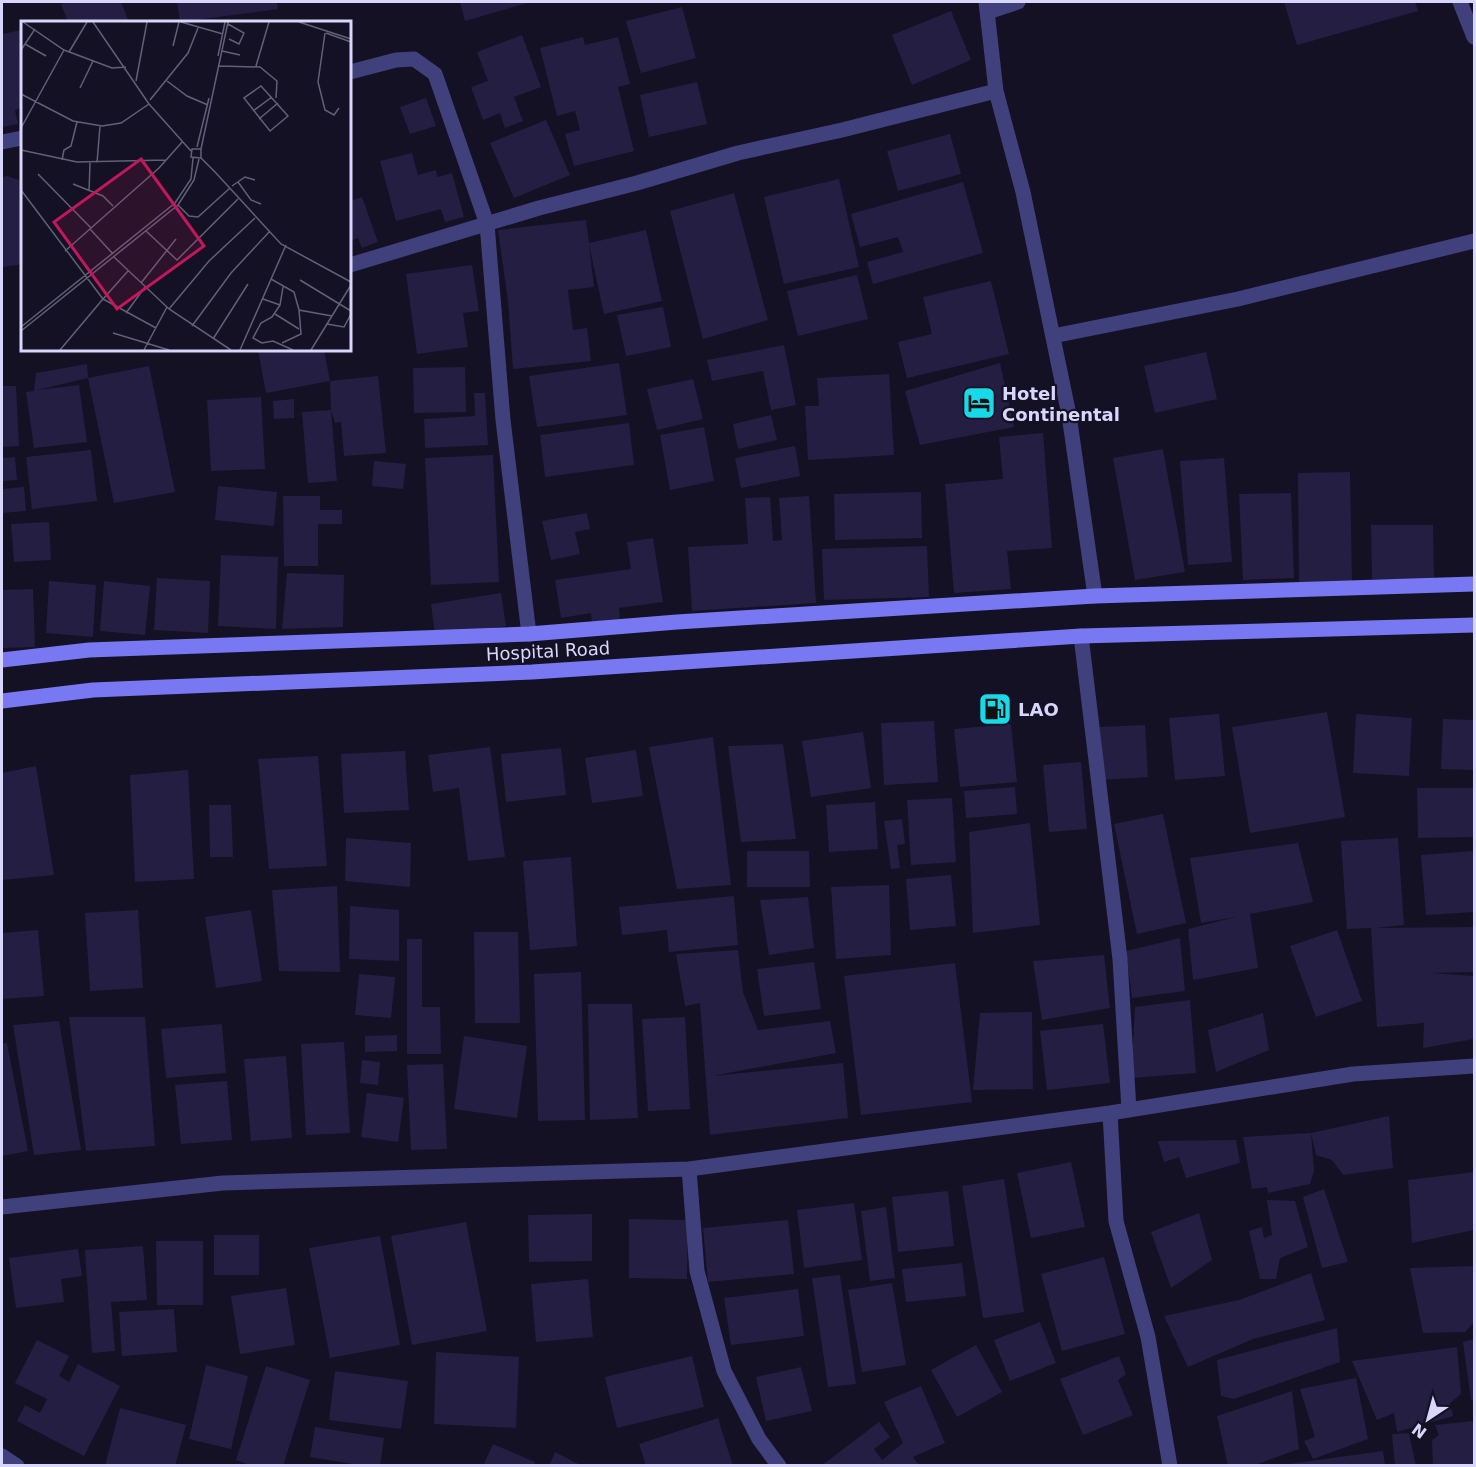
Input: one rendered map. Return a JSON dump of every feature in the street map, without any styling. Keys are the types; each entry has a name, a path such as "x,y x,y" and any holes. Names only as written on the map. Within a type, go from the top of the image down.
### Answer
{"street":[{"path":"1018,2 987,7 996,91 1023,192 1069,415 1095,596"},
{"path":"1460,2 1474,37"},
{"path":"351,72 396,60 414,59 435,74 487,224 503,420 529,634"},
{"path":"351,265 539,208 637,183 738,153 842,130 996,91"},
{"path":"2,142 21,138"},
{"path":"1053,336 1238,299 1474,241"},
{"name":"Hospital Road","path":"2,660 89,650 529,634 677,622 1095,596 1474,584"},
{"name":"Hospital Road","path":"2,701 93,690 532,672 1088,635 1474,625"},
{"path":"1088,635 1120,960 1129,1110"},
{"path":"2,1207 223,1183 689,1169 1110,1113 1353,1074 1474,1066"},
{"path":"1110,1113 1116,1221 1148,1337 1170,1466"},
{"path":"689,1169 697,1271 724,1371 759,1439 779,1466"},
{"path":"2,1456 16,1466"}],"building":[{"path":"121,2 129,21 68,21 61,4"},
{"path":"177,2 277,2 278,9 180,21"},
{"path":"460,2 531,2 465,21"},
{"path":"1284,2 1415,2 1418,11 1297,45"},
{"path":"682,7 696,58 641,73 626,21"},
{"path":"951,11 971,60 912,85 892,35"},
{"path":"21,30 21,112 20,108 15,110 18,124 2,127 2,34"},
{"path":"522,35 541,87 514,97 523,121 505,128 500,113 483,120 471,87 488,81 477,52"},
{"path":"583,37 585,45 618,37 630,84 618,87 634,151 574,166 565,134 580,130 575,111 557,116 540,48"},
{"path":"697,82 707,124 649,137 640,95"},
{"path":"426,98 436,126 410,134 400,107"},
{"path":"546,120 570,175 514,198 490,143"},
{"path":"950,134 961,174 898,191 887,151"},
{"path":"412,153 418,175 436,170 437,177 452,173 464,217 445,222 441,209 396,221 380,161"},
{"path":"7,176 21,181 21,263 2,267 2,177"},
{"path":"839,179 859,267 784,284 764,197"},
{"path":"963,182 983,253 873,284 867,262 903,252 898,237 860,247 851,214"},
{"path":"734,193 768,320 703,339 670,211"},
{"path":"362,197 378,242 362,248 358,238 351,241 351,201"},
{"path":"586,220 589,243 646,230 662,301 604,314 589,245 594,287 568,290 573,330 587,328 591,361 513,369 508,301 498,230"},
{"path":"472,265 479,311 463,313 468,347 417,354 406,274"},
{"path":"857,275 868,319 798,336 787,291"},
{"path":"991,281 1009,354 907,378 898,342 932,334 923,297"},
{"path":"663,307 671,347 626,356 617,315"},
{"path":"784,345 796,405 771,410 763,371 712,381 707,360"},
{"path":"258,351 324,351 330,381 266,393"},
{"path":"1206,352 1217,399 1155,413 1144,366"},
{"path":"619,363 627,415 537,427 529,376"},
{"path":"1000,363 1014,427 920,445 905,391"},
{"path":"87,364 88,378 37,390 79,385 87,442 34,448 26,392 34,391 36,373"},
{"path":"149,366 175,492 114,503 88,378"},
{"path":"465,367 466,412 414,413 413,368"},
{"path":"889,374 894,455 808,460 805,406 819,406 817,378"},
{"path":"378,376 386,453 344,456 341,422 335,423 331,410 330,381"},
{"path":"693,379 703,419 657,430 647,389"},
{"path":"2,386 16,386 19,446 2,447"},
{"path":"474,393 485,393 488,445 425,448 424,419 475,416"},
{"path":"261,397 265,469 211,471 207,400"},
{"path":"294,399 294,418 274,419 273,401"},
{"path":"331,410 337,481 308,483 302,412"},
{"path":"771,415 777,440 738,449 733,424"},
{"path":"629,423 634,465 545,477 540,435"},
{"path":"704,427 714,481 670,490 660,435"},
{"path":"1043,433 1052,548 1007,551 1011,589 954,593 945,484 1003,479 999,437"},
{"path":"795,446 800,476 741,488 735,458"},
{"path":"1163,449 1185,572 1135,580 1113,458"},
{"path":"91,450 97,501 32,509 26,457"},
{"path":"493,455 499,582 431,585 425,458"},
{"path":"15,457 17,480 2,481 2,458"},
{"path":"1224,458 1232,562 1188,565 1180,461"},
{"path":"374,461 406,464 403,489 372,486"},
{"path":"1350,472 1352,582 1299,583 1298,473"},
{"path":"218,486 277,492 274,526 215,520"},
{"path":"24,487 26,511 2,513 2,489"},
{"path":"921,492 922,538 835,540 834,494"},
{"path":"1291,493 1294,578 1243,580 1239,494"},
{"path":"283,496 320,496 320,510 342,510 342,524 318,524 318,566 284,566"},
{"path":"809,496 816,603 692,611 688,547 748,544 745,498 770,497 773,541 782,540 779,498"},
{"path":"587,513 590,529 575,532 580,554 551,560 542,521"},
{"path":"49,522 51,560 14,562 11,524"},
{"path":"1371,525 1433,525 1434,579 1372,579"},
{"path":"653,538 663,602 619,608 620,619 592,624 591,613 561,618 555,580 631,569 627,542"},
{"path":"927,546 929,597 824,600 822,549"},
{"path":"221,555 278,557 276,629 218,626"},
{"path":"287,573 344,575 343,627 282,629"},
{"path":"157,578 210,581 208,633 154,630"},
{"path":"49,581 96,585 93,637 46,633"},
{"path":"104,581 150,586 145,635 100,631"},
{"path":"33,589 35,647 2,648 2,590"},
{"path":"501,593 506,626 435,636 431,604"},
{"path":"1327,712 1345,817 1250,833 1232,727"},
{"path":"1219,714 1225,776 1175,780 1169,718"},
{"path":"1356,714 1412,718 1409,776 1353,773"},
{"path":"1443,719 1474,720 1474,770 1441,769"},
{"path":"934,721 938,782 884,785 881,723"},
{"path":"1011,724 1017,782 960,787 954,729"},
{"path":"1145,725 1148,777 1102,780 1099,727"},
{"path":"863,732 871,788 811,797 802,741"},
{"path":"713,737 731,885 677,889 649,747"},
{"path":"783,744 796,839 741,842 728,746"},
{"path":"490,747 505,857 468,861 459,788 433,792 428,755"},
{"path":"561,748 566,795 506,802 501,754"},
{"path":"636,750 643,796 592,803 585,758"},
{"path":"405,751 409,810 344,813 341,754"},
{"path":"318,756 327,866 269,869 258,759"},
{"path":"1081,762 1087,829 1049,832 1043,765"},
{"path":"36,766 54,875 2,880 2,773"},
{"path":"188,770 194,879 135,882 130,775"},
{"path":"1015,787 1017,814 966,818 964,791"},
{"path":"1417,788 1474,788 1474,837 1418,838"},
{"path":"952,798 956,862 911,865 907,800"},
{"path":"875,802 878,849 829,852 826,805"},
{"path":"209,805 231,805 233,857 210,857"},
{"path":"1163,814 1186,923 1137,934 1114,824"},
{"path":"902,819 905,844 897,845 900,868 891,869 884,821"},
{"path":"1030,823 1040,925 973,933 969,832"},
{"path":"346,838 411,843 410,887 345,881"},
{"path":"1398,838 1404,925 1376,928 1474,927 1474,972 1431,973 1474,976 1474,1039 1423,1048 1424,1023 1377,1027 1371,928 1347,929 1341,841"},
{"path":"1298,843 1313,902 1250,914 1258,968 1193,980 1188,929 1236,917 1201,923 1190,858"},
{"path":"747,851 809,851 810,887 747,887"},
{"path":"1474,851 1474,912 1426,915 1421,855"},
{"path":"571,857 577,946 530,950 523,861"},
{"path":"951,875 956,926 910,930 906,879"},
{"path":"889,885 891,955 836,959 831,887"},
{"path":"337,886 340,972 279,971 272,890"},
{"path":"734,896 738,945 669,952 667,930 622,935 619,907"},
{"path":"808,897 814,948 769,955 760,900"},
{"path":"350,906 399,910 399,961 349,959"},
{"path":"138,910 143,988 90,991 85,913"},
{"path":"251,910 262,981 216,988 205,917"},
{"path":"38,930 44,996 2,999 2,933"},
{"path":"1337,930 1362,1001 1316,1017 1290,946"},
{"path":"474,932 518,932 520,1023 475,1023"},
{"path":"1180,938 1185,991 1132,998 1126,951"},
{"path":"407,939 422,939 422,1007 440,1007 441,1054 407,1054"},
{"path":"738,950 743,992 758,1030 830,1021 836,1053 712,1076 843,1063 848,1118 710,1135 700,1003 685,1006 676,954"},
{"path":"1104,955 1110,1008 1042,1020 1033,961"},
{"path":"814,962 821,1009 764,1016 757,969"},
{"path":"955,963 972,1102 861,1115 844,976"},
{"path":"581,972 585,1120 538,1121 534,974"},
{"path":"359,974 395,977 391,1018 355,1015"},
{"path":"1190,1000 1196,1073 1131,1078 1135,1007"},
{"path":"588,1004 632,1004 638,1118 590,1120"},
{"path":"1032,1012 1033,1089 973,1090 980,1013"},
{"path":"1263,1013 1269,1050 1216,1072 1208,1030"},
{"path":"69,1017 145,1017 155,1146 86,1151"},
{"path":"685,1017 690,1109 648,1111 642,1019"},
{"path":"59,1021 81,1150 34,1155 13,1025"},
{"path":"222,1024 226,1073 166,1078 161,1029"},
{"path":"1103,1024 1110,1083 1047,1090 1040,1031"},
{"path":"397,1035 397,1051 365,1052 365,1036"},
{"path":"464,1036 527,1046 517,1118 454,1109"},
{"path":"344,1042 350,1133 306,1135 301,1044"},
{"path":"7,1043 28,1151 2,1156 2,1044"},
{"path":"286,1056 292,1138 251,1141 244,1059"},
{"path":"362,1060 380,1062 378,1085 360,1083"},
{"path":"443,1064 447,1149 411,1150 407,1065"},
{"path":"227,1081 232,1140 181,1144 175,1085"},
{"path":"367,1093 404,1098 398,1142 361,1137"},
{"path":"1389,1116 1393,1168 1343,1175 1332,1160 1316,1155 1311,1133"},
{"path":"1311,1133 1314,1171 1310,1184 1268,1193 1267,1187 1252,1189 1243,1137"},
{"path":"1236,1140 1240,1163 1186,1178 1179,1157 1164,1162 1158,1141"},
{"path":"1071,1162 1085,1227 1031,1238 1017,1173"},
{"path":"1474,1172 1474,1230 1412,1243 1408,1180"},
{"path":"1004,1179 1024,1312 983,1318 962,1186"},
{"path":"1324,1189 1348,1262 1322,1268 1303,1197"},
{"path":"948,1191 954,1246 898,1252 892,1197"},
{"path":"1267,1200 1295,1201 1308,1247 1280,1258 1276,1279 1260,1279 1249,1231 1262,1227 1264,1238 1272,1235"},
{"path":"854,1203 862,1260 804,1268 797,1210"},
{"path":"886,1207 895,1278 870,1281 861,1211"},
{"path":"1199,1213 1212,1260 1171,1288 1151,1232"},
{"path":"592,1214 592,1261 529,1262 528,1215"},
{"path":"629,1219 688,1220 687,1279 629,1278"},
{"path":"788,1220 794,1274 708,1282 703,1228"},
{"path":"466,1222 487,1331 412,1345 391,1236"},
{"path":"214,1235 259,1235 259,1275 214,1275"},
{"path":"380,1236 400,1345 330,1358 309,1248"},
{"path":"156,1241 203,1241 203,1305 157,1305"},
{"path":"143,1246 147,1300 111,1302 115,1351 92,1353 85,1250"},
{"path":"78,1249 82,1276 61,1279 64,1302 16,1308 9,1258"},
{"path":"1104,1257 1125,1334 1062,1351 1041,1274"},
{"path":"962,1263 966,1296 906,1302 902,1269"},
{"path":"1474,1266 1474,1322 1465,1332 1423,1333 1410,1268"},
{"path":"1311,1273 1325,1320 1253,1339 1188,1367 1164,1316 1239,1300"},
{"path":"840,1275 856,1384 828,1387 812,1278"},
{"path":"588,1279 593,1337 536,1342 531,1284"},
{"path":"892,1283 906,1365 862,1372 848,1290"},
{"path":"286,1288 295,1345 240,1354 231,1296"},
{"path":"798,1289 804,1336 731,1345 724,1298"},
{"path":"174,1309 177,1352 122,1356 119,1312"},
{"path":"1040,1322 1056,1363 1010,1381 994,1340"},
{"path":"1337,1328 1340,1362 1234,1399 1221,1396 1217,1360"},
{"path":"1474,1339 1474,1400 1471,1400 1463,1342"},
{"path":"37,1340 69,1356 59,1376 69,1382 78,1364 120,1386 84,1456 17,1421 25,1405 40,1413 47,1399 15,1383"},
{"path":"976,1345 1002,1392 957,1417 931,1370"},
{"path":"1457,1347 1461,1394 1450,1403 1453,1416 1397,1432 1394,1413 1377,1420 1352,1361"},
{"path":"436,1352 519,1357 516,1428 434,1424"},
{"path":"692,1356 704,1407 617,1428 605,1377"},
{"path":"1119,1356 1126,1374 1118,1380 1133,1415 1083,1435 1060,1379"},
{"path":"206,1365 248,1376 231,1449 189,1439"},
{"path":"266,1366 310,1380 283,1466 252,1466 236,1460"},
{"path":"801,1367 812,1411 766,1421 756,1377"},
{"path":"335,1371 408,1381 401,1429 329,1420"},
{"path":"1356,1378 1368,1439 1313,1459 1304,1441 1315,1437 1300,1389"},
{"path":"921,1386 945,1443 913,1457 920,1466 821,1466 879,1422 890,1437 874,1449 882,1460 903,1443 884,1402"},
{"path":"1292,1391 1299,1449 1252,1466 1228,1466 1217,1416"},
{"path":"120,1408 186,1425 175,1466 105,1466"},
{"path":"718,1418 733,1466 646,1466 639,1444"},
{"path":"1474,1421 1474,1466 1433,1466 1432,1440 1439,1435 1435,1425"},
{"path":"315,1427 384,1438 380,1466 365,1466 310,1457"},
{"path":"1409,1433 1416,1466 1395,1466 1392,1434"},
{"path":"493,1444 535,1462 533,1466 483,1466"},
{"path":"1383,1451 1385,1466 1289,1466 1289,1464"},
{"path":"555,1452 582,1466 549,1466"}],"place":[{"name":"Hotel Continental","path":"979,403"},
{"name":"LAO","path":"995,709"}]}
